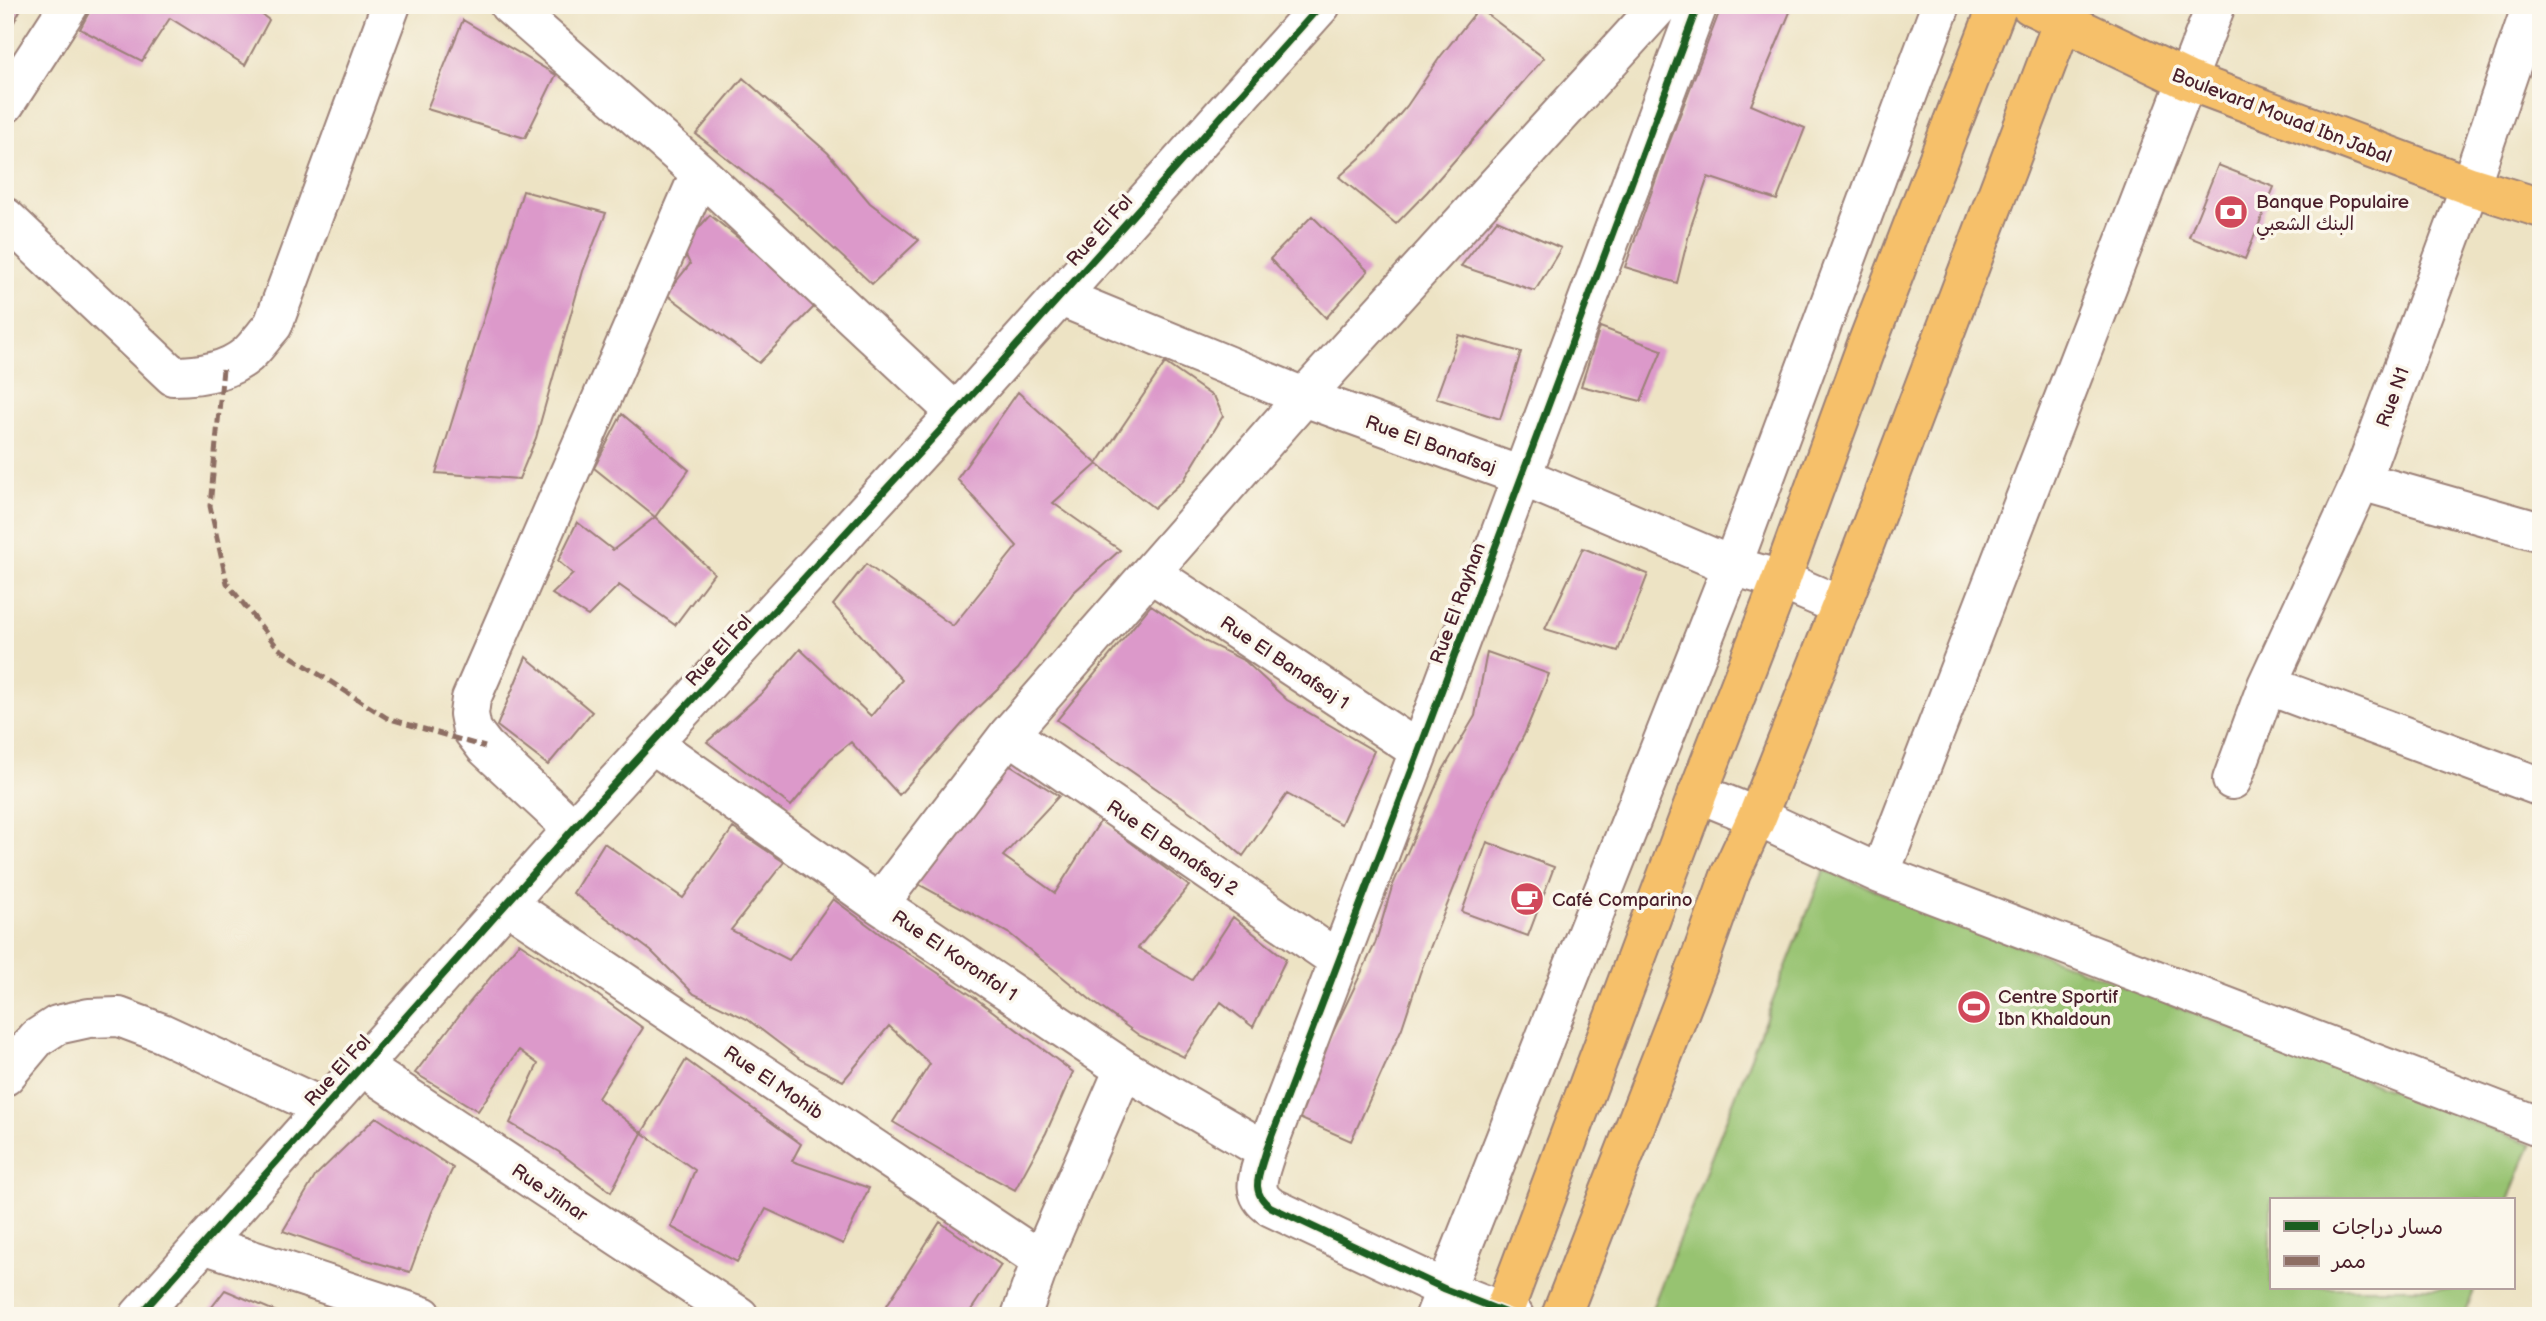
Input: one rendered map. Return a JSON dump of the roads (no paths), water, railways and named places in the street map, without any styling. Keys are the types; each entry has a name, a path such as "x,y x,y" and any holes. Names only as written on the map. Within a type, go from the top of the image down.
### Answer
{"main road":[{"path":"1506,1314 1698,793 1998,5"},
{"path":"1561,1316 1731,873 1757,817 1841,606 2054,11"},
{"name":"Boulevard Mouad Ibn Jabal","path":"2054,11 2187,80 2470,186 2541,208"}],"street":[{"path":"5,104 69,5"},
{"path":"5,217 173,376 194,376 223,369 247,355 272,325 391,5"},
{"path":"509,5 700,173 956,413"},
{"name":"Rue El Fol","path":"139,1316 573,829 956,413 1321,5"},
{"path":"879,904 1009,734 1304,397 1660,5"},
{"name":"Rue El Rayhan","path":"1440,1302 1271,1207 1259,1196 1257,1187 1266,1151 1698,5"},
{"path":"1506,1314 1440,1302 1732,566 1941,5"},
{"path":"1880,874 2216,5"},
{"name":"Rue N1","path":"2232,780 2267,685 2361,481 2470,186 2532,5"},
{"path":"573,829 485,747 472,730 469,714 471,699 700,173"},
{"name":"Rue El Banafsaj","path":"1061,297 1304,397 1521,476 1732,566 1781,580 1841,606"},
{"path":"2361,481 2541,532"},
{"name":"Rue El Banafsaj 1","path":"1151,573 1419,751"},
{"path":"2267,685 2541,787"},
{"name":"Rue El Banafsaj 2","path":"1009,734 1338,960"},
{"name":"Rue El Koronfol 1","path":"653,744 879,904 1124,1069 1266,1151"},
{"path":"1698,793 1880,874 2541,1127"},
{"name":"Rue El Mohib","path":"507,904 1041,1259"},
{"path":"5,1076 37,1038 57,1025 89,1018 119,1017 162,1033 324,1108"},
{"name":"Rue Jilnar","path":"361,1066 739,1316"},
{"path":"1021,1316 1041,1259 1124,1069"},
{"path":"202,1244 423,1316"}],"place":[{"name":"Banque Populaire البنك الشعبي","path":"2231,212"},
{"name":"Café Comparino","path":"1527,899"},
{"name":"Centre Sportif Ibn Khaldoun","path":"1974,1007"}]}
